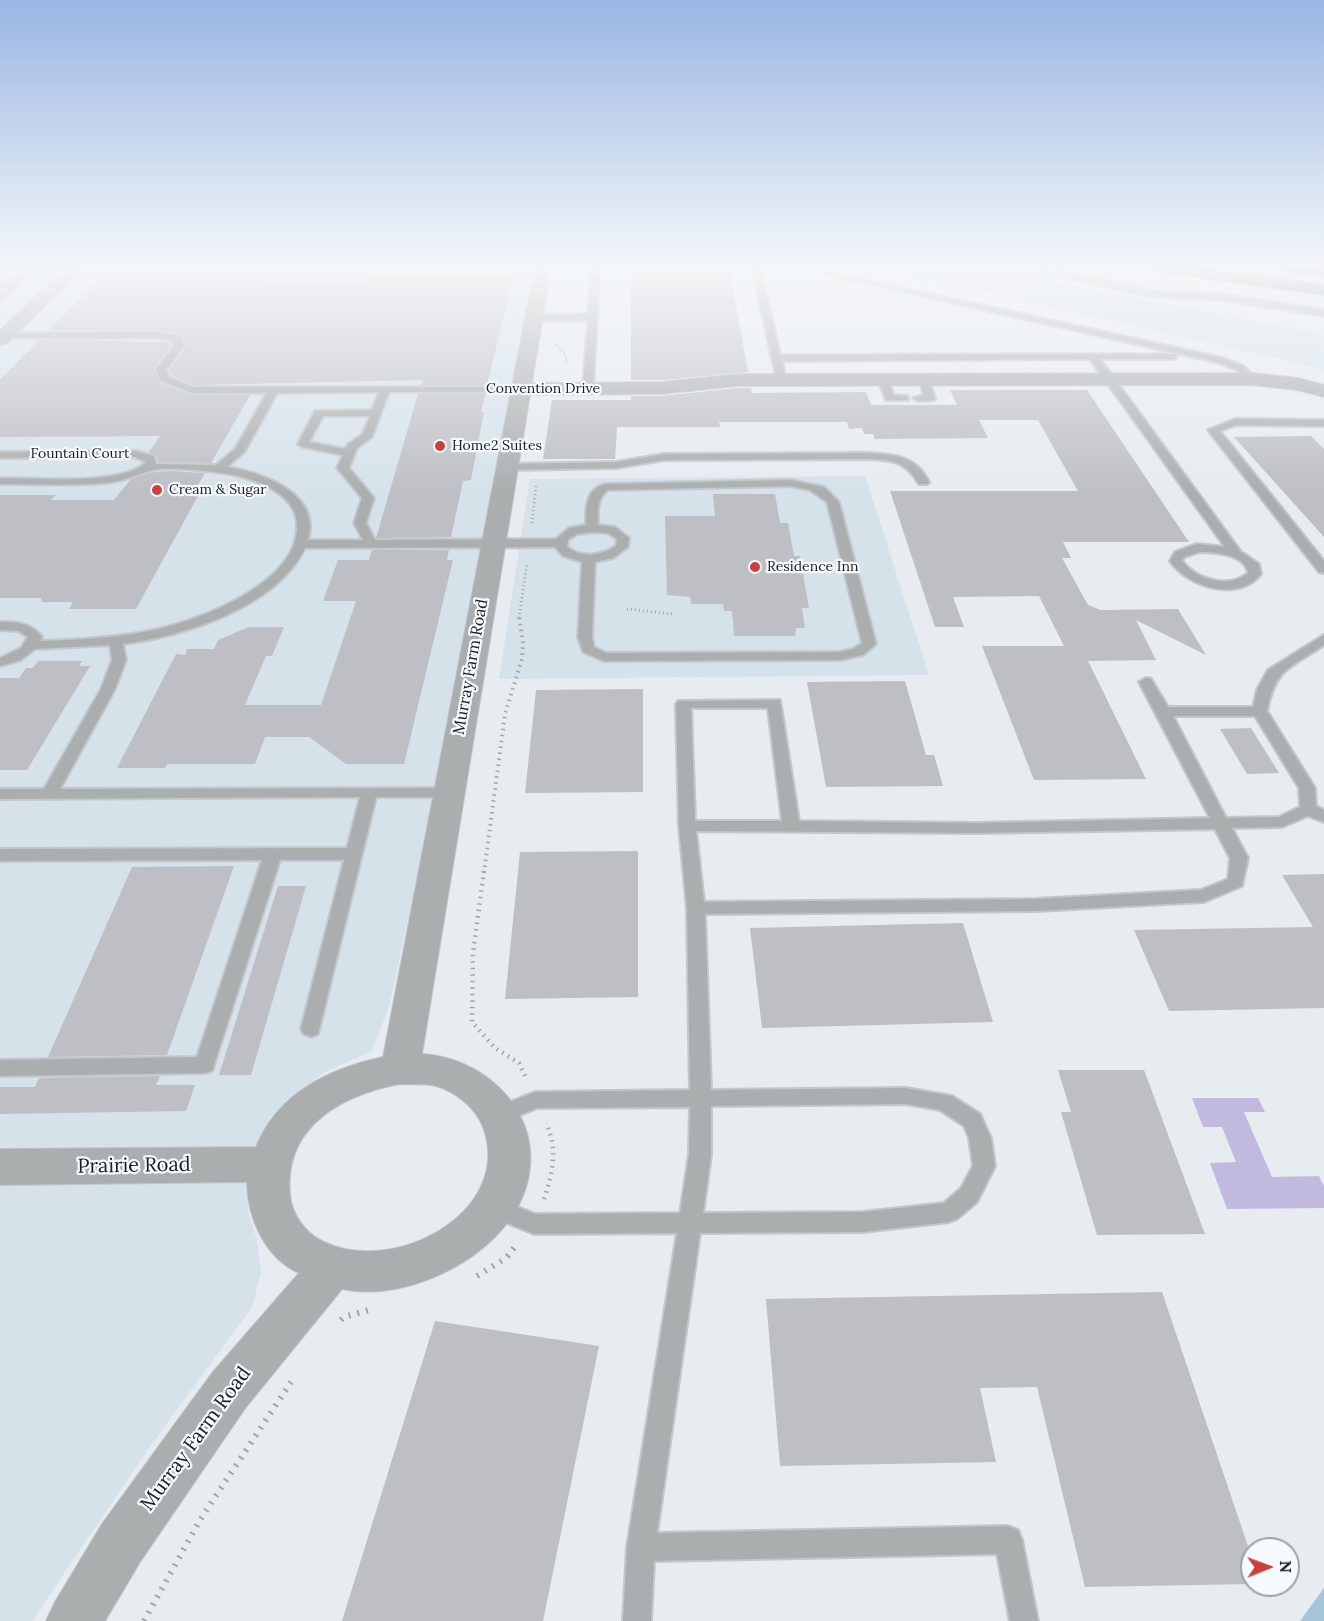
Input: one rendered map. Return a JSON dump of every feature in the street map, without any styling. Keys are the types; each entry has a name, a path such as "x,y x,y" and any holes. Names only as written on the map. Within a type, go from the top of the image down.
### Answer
{"street":[{"name":"Murray Farm Road","path":"400,1069 530,342"},
{"name":"Convention Drive","path":"521,389 662,388 737,380 883,380 921,389 1110,380 1252,379 1298,384 1324,391"},
{"path":"400,1069 436,1071 467,1082 492,1102 499,1115 507,1128 511,1159 503,1191 483,1223 452,1249 413,1266 371,1273 332,1267 299,1251 277,1226 266,1196 269,1164 282,1135 304,1108 333,1088 365,1075 400,1069"},
{"name":"Prairie Road","path":"0,1167 269,1164"},
{"name":"Murray Farm Road","path":"74,1621 121,1543 229,1390 332,1267"}],"lane":[{"name":"Convention Drive","path":"179,342 179,346 161,370 165,379 177,386 192,390 521,389"},
{"path":"588,388 591,342"},
{"path":"772,342 781,381"},
{"path":"1136,342 1201,356 1240,368 1252,379"},
{"path":"776,358 1201,356"},
{"path":"1093,357 1237,555 1254,567 1255,574 1241,583 1228,585 1193,577 1180,568 1176,561 1179,555 1197,548 1210,548 1237,555"},
{"path":"883,380 890,398 904,398"},
{"path":"371,544 360,523 368,498 343,468 352,446 367,436 385,389"},
{"path":"219,468 239,451 274,390"},
{"path":"350,453 303,444 319,413 376,413"},
{"path":"1324,423 1235,422 1213,430 1324,569"},
{"name":"Fountain Court","path":"0,455 135,454 150,458 151,466"},
{"path":"507,467 616,465 664,457 892,457 913,465 923,482"},
{"name":"Fountain Court","path":"0,481 115,480 137,475 151,466 219,468 247,474 271,483 289,495 301,510 305,526 302,544"},
{"path":"592,528 596,466"},
{"path":"590,558 585,637 588,648 604,657 840,656 858,652 869,644 833,502 827,493 811,486 790,483 617,485 596,491"},
{"path":"592,528 602,528 618,534 624,543 617,552 590,558 572,555 561,548 562,538 573,531 592,528"},
{"path":"32,645 116,642 171,630 219,612 259,590 287,567 302,544 560,543"},
{"path":"0,626 20,627 30,631 35,637 32,645 24,653 0,663"},
{"path":"1308,809 1307,788 1260,711 1264,690 1273,673 1324,639"},
{"path":"50,794 108,689 119,660 116,642"},
{"path":"696,908 1036,905 1204,896 1236,882 1239,858 1146,682"},
{"path":"638,1621 641,1547 700,1155 701,1041 696,908 687,826 683,704 775,703 791,827"},
{"path":"1163,712 1260,711"},
{"path":"0,794 449,792"},
{"path":"311,1029 369,793"},
{"path":"1308,809 1324,817"},
{"path":"687,826 976,828 1282,822 1308,809"},
{"path":"0,1068 205,1065 273,854"},
{"path":"0,855 354,854"},
{"path":"493,1207 534,1224 862,1221 949,1212 969,1196 984,1166 980,1138 972,1120 945,1102 906,1096 535,1100 499,1115"},
{"path":"641,1547 1008,1540 1024,1621"}],"path":[{"path":"627,609 672,614"}],"shaded area":[{"path":"0,342 523,342 460,678 389,1007 372,1051 325,1072 285,1104 247,1180 248,1211 257,1240 261,1273 252,1307 151,1445 32,1621 0,1621"},
{"path":"1204,342 1324,342 1324,369"},
{"path":"865,476 929,675 499,679 530,479"},
{"path":"1192,1098 1258,1098 1265,1112 1244,1112 1272,1177 1319,1176 1324,1186 1324,1208 1227,1209 1210,1163 1236,1162 1222,1127 1203,1127"},
{"path":"1324,1588 1324,1621 1300,1621"}],"building":[{"path":"37,342 170,342 171,346 154,369 160,383 192,395 250,395 211,463 158,462 156,455 149,452 160,436 0,437 0,380"},
{"path":"185,342 497,342 487,385 421,385 423,380 193,385 171,375 169,370 186,347"},
{"path":"631,342 743,342 748,372 662,380 631,380"},
{"path":"751,388 752,393 866,392 871,405 957,405 950,390 1087,390 1189,542 1063,542 1071,558 1062,558 1088,605 1101,610 1178,609 1206,655 1136,620 1156,660 1088,661 1146,779 1034,780 982,646 1064,646 1039,596 953,597 964,627 935,627 890,491 1078,491 1038,420 979,420 988,438 875,439 873,434 864,434 862,428 849,429 847,422 719,422 720,427 617,427 615,459 543,459 552,400 631,400 631,396 662,396"},
{"name":"Home2 Suites","path":"418,394 485,394 481,412 484,412 471,480 463,481 451,537 376,538"},
{"path":"1311,436 1324,449 1324,537 1234,437"},
{"path":"153,472 205,473 198,485 204,485 136,609 69,609 73,602 42,602 41,598 0,598 0,495 56,495 51,500 114,500 131,479"},
{"name":"Residence Inn","path":"713,494 775,494 780,523 788,523 794,556 800,556 809,608 802,608 805,628 796,628 795,636 734,636 732,611 724,611 723,604 691,604 690,597 667,595 665,516 715,516"},
{"path":"372,550 449,550 447,560 453,560 404,764 346,764 309,737 265,737 255,764 167,764 165,768 117,768 176,654 185,655 187,649 214,649 218,640 249,627 284,627 272,656 266,656 245,705 321,705 356,601 323,601 338,560 369,560"},
{"path":"38,661 82,661 79,666 90,666 27,770 0,770 0,678 19,678 26,668 33,668"},
{"path":"905,681 926,755 934,755 943,786 826,787 807,682"},
{"path":"643,689 643,792 525,793 536,690"},
{"path":"1251,728 1279,773 1247,774 1220,729"},
{"path":"638,851 638,997 505,999 520,852"},
{"path":"234,866 167,1055 48,1057 132,867"},
{"path":"1324,874 1324,1008 1169,1011 1134,930 1313,927 1282,875"},
{"path":"278,886 306,886 251,1075 219,1075"},
{"path":"963,923 993,1022 762,1028 750,928"},
{"path":"1058,1070 1144,1070 1205,1234 1097,1235 1061,1112 1071,1112"},
{"path":"160,1076 156,1085 195,1085 186,1111 0,1114 0,1087 35,1087 39,1078"},
{"path":"1162,1292 1245,1537 1240,1537 1240,1584 1085,1587 1037,1387 980,1388 996,1462 780,1466 766,1299"},
{"path":"435,1321 599,1346 543,1621 342,1621"}],"place":[{"name":"Home2 Suites","path":"440,446"},
{"name":"Cream & Sugar","path":"157,490"},
{"name":"Residence Inn","path":"755,567"}]}
